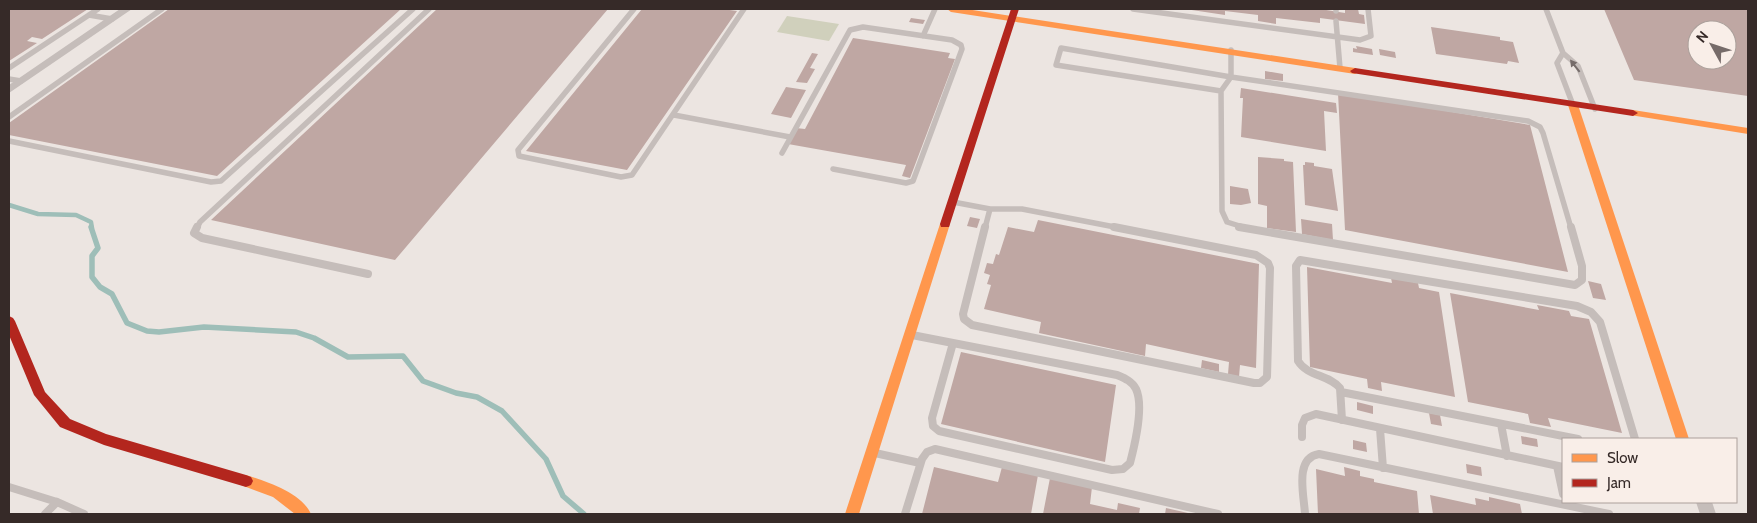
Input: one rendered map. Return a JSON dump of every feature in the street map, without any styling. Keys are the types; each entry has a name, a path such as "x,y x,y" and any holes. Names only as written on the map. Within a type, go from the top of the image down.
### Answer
{"street":[{"path":"9,90 127,9"},
{"path":"951,9 1013,13 1595,109 1748,131"},
{"path":"852,514 1013,13"},
{"path":"1572,105 1683,438"},
{"path":"9,321 40,395 65,423 104,439 273,489 287,497 304,514"}],"lane":[{"path":"9,68 98,9"},
{"path":"9,118 162,9"},
{"path":"9,141 211,182 221,181 412,9"},
{"path":"368,274 202,238 194,232 200,222 429,9"},
{"path":"634,9 518,150 517,154 629,177 635,173 744,9"},
{"path":"923,36 935,9"},
{"path":"1133,9 1360,40 1369,38 1371,34 1368,9"},
{"path":"1546,9 1563,53 1578,66 1595,109"},
{"path":"89,15 112,19"},
{"path":"1336,20 1340,68"},
{"path":"782,153 850,30 863,27 952,40 961,45 962,49 913,181 906,183 833,169"},
{"path":"1221,91 1056,65 1061,48 1230,75 1302,89 1336,91 1519,118 1533,123 1543,133 1582,266 1582,280 1575,285 1568,285 1232,225 1225,219 1222,211 1221,91 1229,82 1230,75 1231,50"},
{"path":"1563,53 1557,64 1572,105"},
{"path":"9,79 21,81"},
{"path":"674,115 790,137"},
{"path":"952,202 990,209 1022,209 1249,252 1262,258 1270,268 1267,377 1260,383 1254,383 972,325 964,319 963,314 990,209"},
{"path":"1342,420 1341,392 1333,382 1303,369 1298,361 1296,266 1300,260 1318,261 1586,309 1595,315 1600,322 1635,438"},
{"path":"909,335 953,343 1117,376 1129,380 1136,389 1139,400 1130,463 1122,469 1112,470 939,431 933,426 932,418 953,343"},
{"path":"1341,392 1573,438"},
{"path":"1302,437 1303,423 1307,416 1316,414 1560,467 1562,485"},
{"path":"1501,424 1507,456"},
{"path":"1380,429 1383,468"},
{"path":"906,514 920,463 928,452 939,449 1218,514"},
{"path":"873,452 920,463"},
{"path":"1305,514 1303,468 1306,460 1311,455 1319,454 1608,514"},
{"path":"9,487 57,502 84,514"},
{"path":"45,514 57,502"}],"green space":[{"path":"787,16 839,24 829,41 777,32"}],"building":[{"path":"9,9 88,9 42,39 32,37 27,41 37,43 9,61"},
{"path":"169,9 401,9 217,176 9,135 9,123"},
{"path":"437,9 608,9 395,260 211,220"},
{"path":"642,9 722,9 737,11 627,170 526,151"},
{"path":"1185,9 1320,9 1345,13 1345,9 1358,9 1359,14 1364,15 1365,24 1320,18 1320,23 1276,18 1276,24 1258,21 1258,15 1225,11 1225,15"},
{"path":"1604,9 1748,9 1748,96 1634,80"},
{"path":"911,18 925,20 923,24 909,22"},
{"path":"1431,27 1500,37 1500,40 1513,42 1519,63 1508,61 1507,64 1436,54"},
{"path":"853,38 950,53 948,58 955,59 910,178 902,176 906,165 788,144 796,128 805,129"},
{"path":"1356,46 1372,49 1373,55 1353,52 1353,48 1357,49"},
{"path":"1379,49 1395,52 1396,58 1380,55"},
{"path":"812,53 818,54 810,68 815,69 807,83 796,82"},
{"path":"1265,71 1283,74 1283,81 1265,79"},
{"path":"786,87 806,90 791,118 771,114"},
{"path":"1241,88 1336,103 1337,113 1324,111 1326,151 1241,137 1243,98 1240,98"},
{"path":"1338,93 1530,125 1568,272 1345,230"},
{"path":"1258,157 1284,159 1284,161 1293,162 1296,232 1267,228 1267,206 1258,204"},
{"path":"1305,162 1314,163 1314,166 1332,169 1338,211 1305,205 1303,165 1305,165"},
{"path":"1230,186 1248,189 1251,203 1241,205 1230,204"},
{"path":"970,217 980,219 977,228 967,226"},
{"path":"1301,219 1332,224 1333,240 1302,234"},
{"path":"1038,220 1259,264 1256,368 1240,365 1239,377 1228,374 1229,362 1146,344 1145,356 1039,333 1041,322 984,309 991,285 987,284 990,275 984,273 987,263 993,264 996,254 999,255 1008,227 1034,232"},
{"path":"1307,267 1392,283 1391,278 1418,283 1419,288 1439,292 1455,397 1381,382 1382,391 1368,388 1367,379 1310,367"},
{"path":"1588,281 1601,284 1606,300 1593,298"},
{"path":"1450,293 1539,310 1537,305 1569,311 1571,316 1589,319 1622,433 1548,418 1551,427 1530,423 1528,414 1468,402"},
{"path":"961,352 1116,385 1105,462 941,424"},
{"path":"1202,360 1219,364 1219,372 1201,368"},
{"path":"1357,402 1373,406 1373,414 1357,410"},
{"path":"1429,413 1440,415 1442,426 1431,424"},
{"path":"1521,436 1537,439 1538,447 1522,444"},
{"path":"1353,440 1366,443 1367,452 1353,449"},
{"path":"1466,464 1481,467 1482,476 1467,473"},
{"path":"934,467 998,482 1002,467 1038,475 1031,514 922,514"},
{"path":"1344,467 1360,471 1360,476 1374,479 1374,482 1417,491 1419,514 1318,514 1316,469 1345,476"},
{"path":"1050,478 1092,487 1090,504 1117,510 1118,503 1140,508 1139,514 1043,514"},
{"path":"1430,495 1476,505 1475,498 1489,501 1489,497 1520,504 1522,514 1433,514"},
{"path":"1166,508 1188,513 1188,514 1165,514"}],"waterway":[{"path":"9,205 38,214 76,215 91,222 92,228"},
{"path":"91,227 98,248 92,256 92,277 100,287 112,294 127,323 147,331 159,332 204,327 296,332 314,338 348,357 403,356 423,381 456,393 477,397 502,411 546,459 563,496 584,514"}],"traffic: slow":[{"path":"951,9 1355,71"},
{"path":"1573,105 1683,438"},
{"path":"1633,113 1748,131"},
{"path":"852,514 945,224"},
{"path":"246,481 278,493 304,514"}],"traffic: jam":[{"path":"945,224 1015,9"},
{"path":"1355,71 1633,113"},
{"path":"9,321 40,395 65,423 104,439 246,481"}]}
